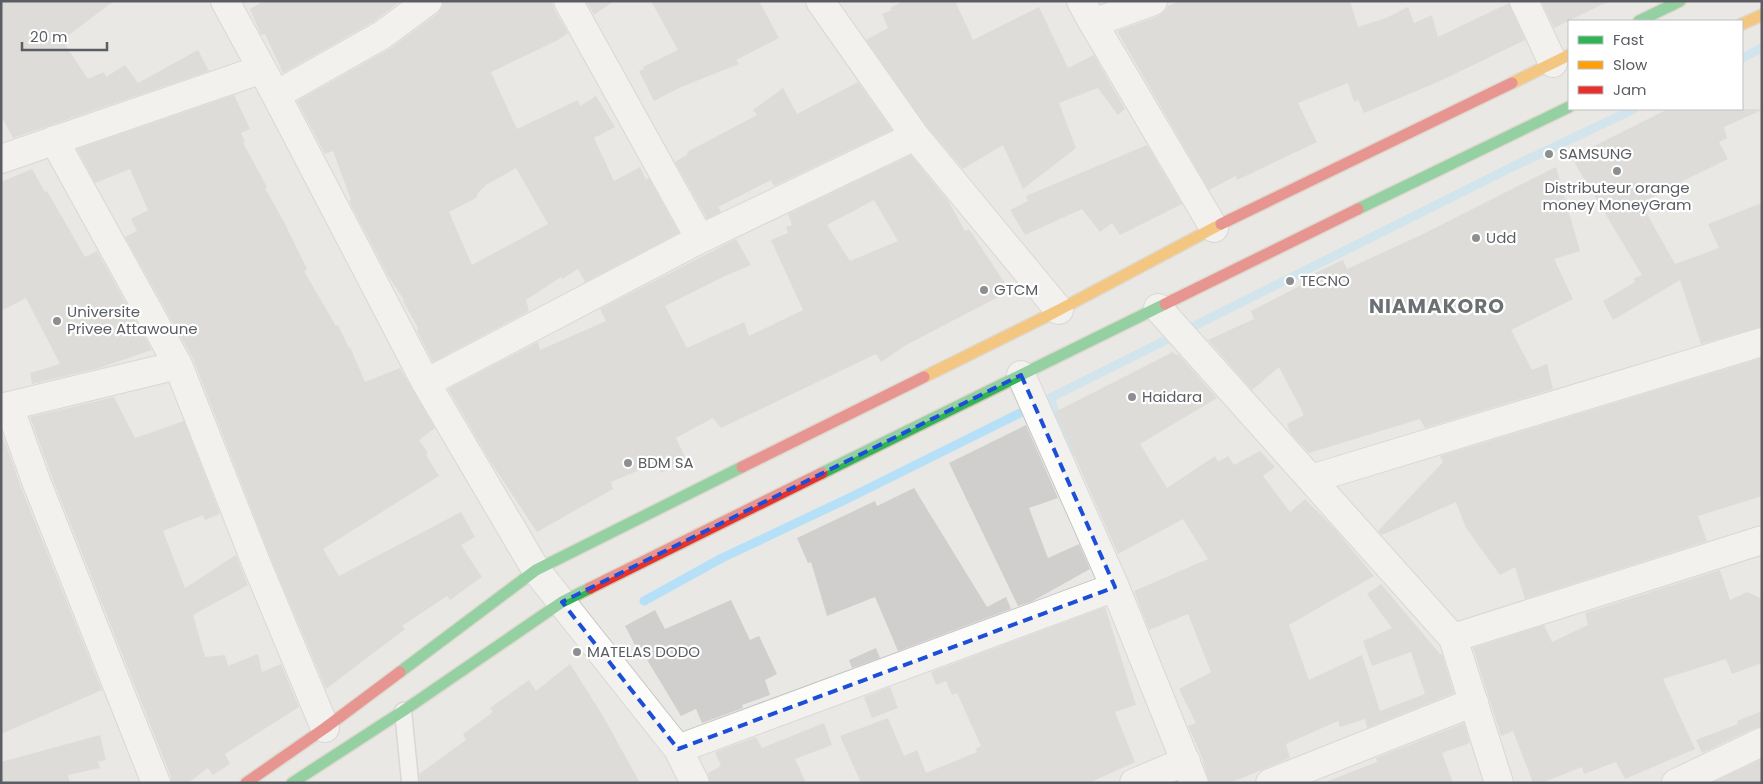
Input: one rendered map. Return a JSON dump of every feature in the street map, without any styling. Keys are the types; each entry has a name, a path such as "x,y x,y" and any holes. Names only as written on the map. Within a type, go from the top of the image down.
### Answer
{"main road":[{"path":"1641,20 1680,1"},
{"path":"1743,24 1762,15"},
{"path":"246,783 325,728 536,570 1059,310 1214,228 1561,59"},
{"path":"292,783 403,711 562,602 1385,195 1568,107"}],"street":[{"path":"225,1 426,383 536,570 678,749 695,783"},
{"path":"276,95 382,35 428,1"},
{"path":"568,1 700,239"},
{"path":"820,1 915,136 1059,310"},
{"path":"1153,1 1087,12 1214,228"},
{"path":"1524,1 1561,59"},
{"path":"3,152 54,140 262,70"},
{"path":"426,383 700,239 915,136"},
{"path":"54,140 178,365 257,565 325,728"},
{"path":"1158,308 1453,638 1499,783"},
{"path":"1311,479 1762,342"},
{"path":"156,783 5,407 178,365"},
{"path":"1021,375 1114,587 1190,772 1134,783"},
{"path":"1453,638 1762,540"},
{"path":"678,749 1114,587"},
{"path":"1270,783 1474,702"},
{"path":"1676,783 1762,742"}],"lane":[{"path":"403,711 410,781"}],"highlighted area":[{"path":"1021,375 1115,587 678,749 562,602"}],"building":[{"path":"1,1 114,1 62,40 88,79 104,72 106,77 125,65 138,83 198,50 209,71 13,138 1,116"},
{"path":"264,1 401,1 373,22 283,73 265,34 261,35 250,9"},
{"path":"443,1 552,1 554,9 568,33 558,40 491,72 517,129 578,100 580,106 596,96 615,127 594,138 614,181 640,167 646,180 649,178 679,233 585,282 578,269 562,279 561,277 526,300 529,311 433,362 404,300 387,274 349,201 351,200 333,151 325,154 297,101 391,48 437,14 442,8","holes":["516,168 548,224 472,265 449,212 476,198 486,185"]},
{"path":"586,1 614,1 594,15"},
{"path":"651,1 759,1 779,38 736,60 739,64 681,87 654,101 639,71 644,69 643,67 678,50"},
{"path":"903,1 955,1 973,40 1039,7 1068,68 1094,55 1125,109 1118,115 1098,88 1059,103 1076,148 1023,189 1003,145 963,169 927,127 866,40 888,28 882,14 892,10 890,8"},
{"path":"1180,1 1350,1 1358,27 1386,18 1408,7 1414,23 1432,15 1438,37 1509,3 1525,40 1440,81 1364,113 1358,100 1354,102 1348,83 1298,103 1317,142 1237,180 1236,176 1209,190 1117,31 1158,16 1168,6"},
{"path":"1541,1 1609,1 1568,20 1554,28"},
{"path":"858,82 892,130 774,186 771,180 718,207 721,212 707,219 675,162 688,154 687,152 757,115 753,110 783,88 797,114"},
{"path":"234,95 250,129 241,133 245,142 243,143 307,269 304,271 336,326 338,325 365,382 400,368 435,428 419,440 428,453 426,455 439,476 323,549 339,576 461,512 475,537 461,545 482,577 450,600 447,596 402,626 405,629 326,689 271,559 193,359 125,237 137,231 131,219 148,210 130,169 95,183 77,149"},
{"path":"1762,109 1724,127 1727,138 1719,142 1728,159 1681,182 1682,184 1646,200 1647,203 1642,205 1675,264 1719,248 1708,224 1762,203 1762,327 1701,344 1680,280 1613,320 1603,301 1635,282 1633,279 1642,275 1574,162 1584,160 1580,153 1666,110"},
{"path":"1147,145 1182,204 1120,235 1112,223 1100,232 1082,209 1025,235 1010,210 1028,201 1026,196"},
{"path":"911,155 949,202 965,231 969,229 1010,291 906,345 881,362 876,354 721,428 713,418 676,438 687,461 661,473 656,463 611,482 613,489 537,532 490,461 448,389 538,342 540,350 606,321 600,309 736,239 751,265 665,306 687,348 744,322 749,336 803,310 771,240 788,233 786,227 792,225 788,214","holes":["874,200 898,241 850,261 827,225"]},
{"path":"1556,167 1580,251 1554,259 1573,299 1511,330 1532,370 1547,364 1553,389 1425,428 1420,419 1309,453 1291,434 1287,424 1304,415 1279,367 1252,390 1208,340 1254,319 1251,311 1315,278 1313,274 1343,260 1347,269 1423,234"},
{"path":"32,169 85,257 97,251 152,350 99,368 32,384 30,373 60,364 26,298 1,311 1,182"},
{"path":"1173,352 1176,355 1178,354 1217,398 1140,444 1167,488 1215,456 1218,462 1228,456 1234,465 1260,451 1275,467 1263,476 1290,512 1305,499 1334,528 1374,576 1289,625 1309,680 1362,655 1380,711 1425,694 1411,652 1372,666 1363,641 1392,628 1367,594 1381,584 1440,654 1442,654 1454,693 1367,728 1365,719 1340,727 1338,721 1286,744 1290,758 1230,783 1209,783 1201,755 1188,726 1196,723 1179,689 1211,672 1188,614 1149,630 1134,591 1208,559 1183,519 1118,554 1055,412"},
{"path":"1762,358 1762,496 1698,516 1707,541 1525,599 1515,567 1500,575 1466,528 1456,502 1382,535 1378,531 1443,462 1440,456"},
{"path":"114,397 135,438 184,421 220,514 205,520 203,515 163,531 185,588 236,555 248,585 193,615 205,657 225,655 228,666 258,654 262,672 281,664 299,707 225,754 230,764 213,775 208,768 188,783 171,783 171,777 51,475 30,417"},
{"path":"1026,425 1058,498 1029,508 1048,558 1079,544 1090,569 1031,602 1018,606 949,463"},
{"path":"1,431 21,487 102,690 1,734"},
{"path":"914,488 987,607 1006,597 1011,609 898,651 875,597 827,616 811,562 808,563 797,538 875,501 877,506"},
{"path":"1720,570 1730,600 1747,592 1762,599 1762,663 1732,674 1726,659 1663,679 1695,749 1625,779 1616,762 1584,774 1582,767 1542,783 1533,783 1513,731 1501,736 1473,648 1544,625 1552,642 1588,625 1585,613"},
{"path":"731,600 750,640 759,636 777,674 765,680 770,695 742,705 743,708 702,723 696,709 681,716 640,648 637,649 625,626 655,610 665,629"},
{"path":"1105,607 1136,705 1115,712 1135,762 1089,783 861,783 840,736 888,718 904,756 917,750 926,773 977,752 975,749 981,746 957,693 952,695 946,681 936,685 931,672"},
{"path":"876,648 880,658 852,668 849,660"},
{"path":"570,664 603,716 640,783 420,783 419,774 466,740 463,734 493,712 490,708 529,680 536,691"},
{"path":"890,687 898,708 872,718 864,697"},
{"path":"1762,711 1762,727 1755,728 1702,753 1696,740 1738,724 1737,721"},
{"path":"824,723 832,745 795,759 806,783 710,783 708,773 721,766 715,752 756,737 762,748"},
{"path":"1464,723 1470,743 1442,753 1453,783 1328,783 1328,781 1377,762 1376,758"},
{"path":"100,735 106,760 98,762 100,768 68,775 70,783 1,783 1,762"},
{"path":"1762,759 1762,783 1713,782"}],"waterway":[{"path":"1743,58 1762,48"},
{"path":"1050,398 1514,166 1632,110"},
{"path":"644,601 722,558 849,498 1050,398 1070,453"}],"traffic: fast":[{"path":"1641,20 1680,1"},
{"path":"1358,209 1568,107"},
{"path":"822,473 1165,304"},
{"path":"400,672 536,570 742,467"},
{"path":"292,783 403,711 562,602 590,588"}],"traffic: slow":[{"path":"1743,24 1762,15"},
{"path":"1512,83 1568,55"},
{"path":"924,377 1059,310 1221,224"}],"traffic: jam":[{"path":"1221,224 1512,83"},
{"path":"1165,304 1358,209"},
{"path":"742,467 924,377"},
{"path":"590,588 822,473"},
{"path":"246,783 325,728 400,672"}],"place":[{"name":"SAMSUNG","path":"1549,154"},
{"name":"Distributeur orange money MoneyGram","path":"1617,171"},
{"name":"Udd","path":"1476,238"},
{"name":"TECNO","path":"1290,281"},
{"name":"GTCM","path":"984,290"},
{"name":"Universite Privee Attawoune","path":"57,321"},
{"name":"Haidara","path":"1132,397"},
{"name":"BDM SA","path":"628,463"},
{"name":"MATELAS DODO","path":"577,652"}],"district":[{"name":"NIAMAKORO","path":"1437,306"}]}
